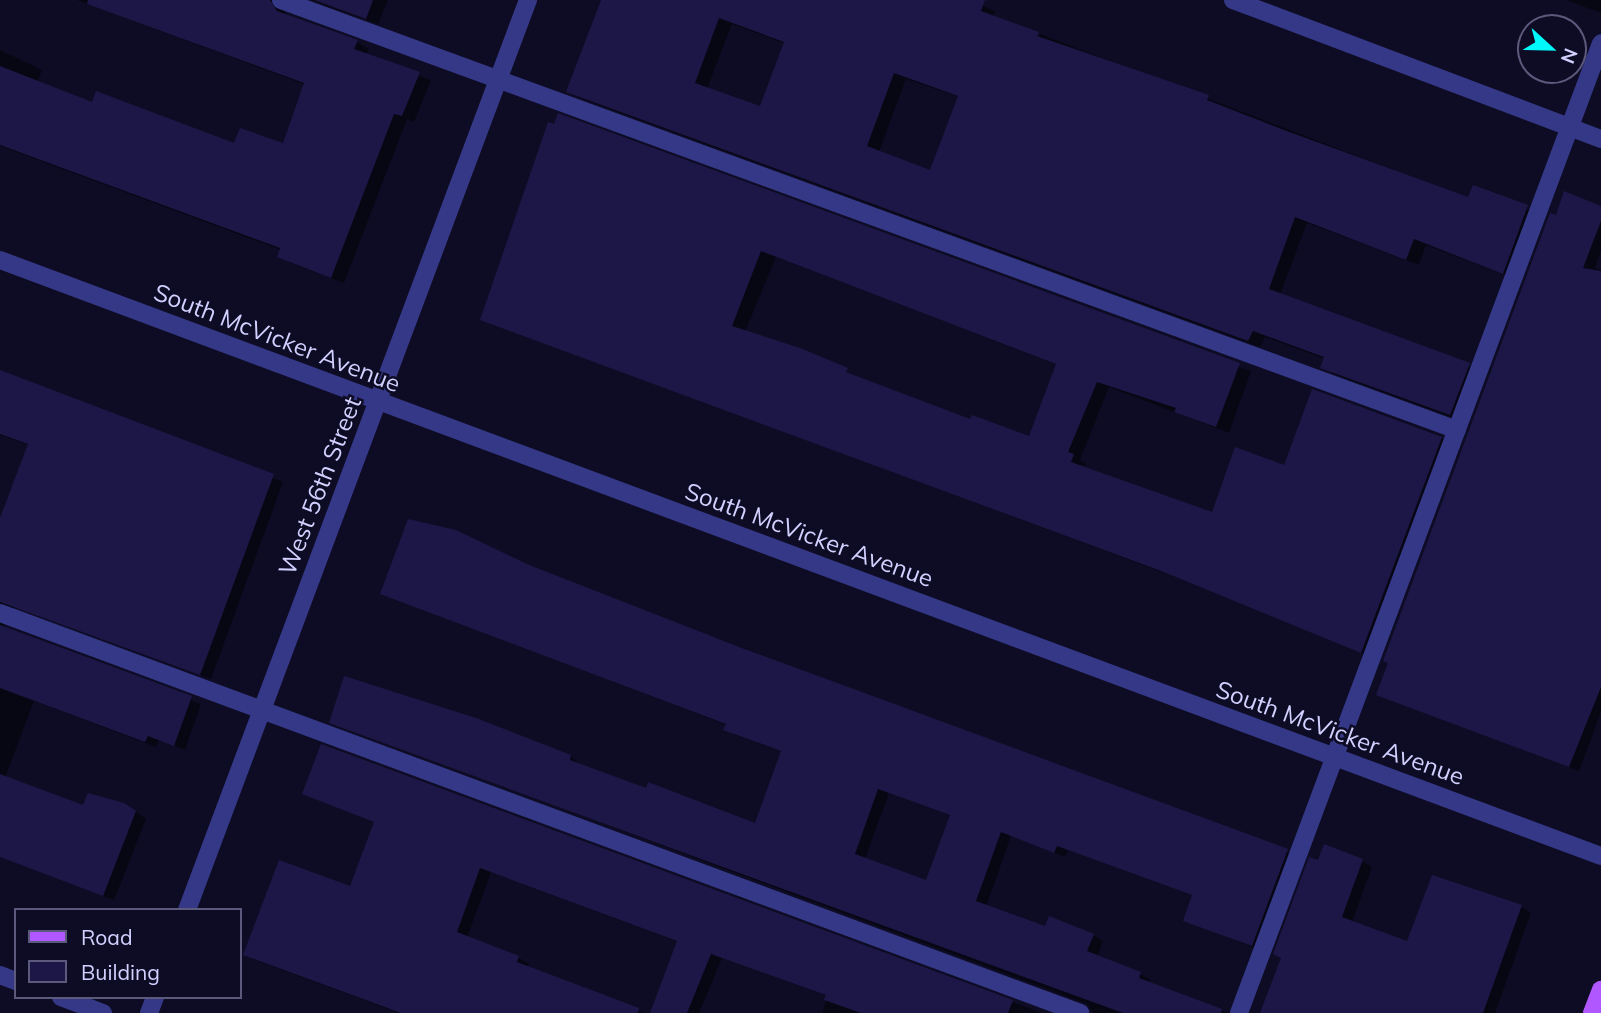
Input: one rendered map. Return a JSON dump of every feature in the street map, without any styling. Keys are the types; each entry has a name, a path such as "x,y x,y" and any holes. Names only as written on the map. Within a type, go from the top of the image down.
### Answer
{"main road":[{"path":"1592,1013 1601,990"}],"street":[{"path":"281,0 1457,430"},
{"name":"West 56th Street","path":"188,908 527,0"},
{"path":"1233,0 1601,139"},
{"path":"1239,1013 1601,43"},
{"name":"South McVicker Avenue","path":"0,260 1601,856"},
{"path":"0,613 1080,1013"},
{"path":"66,999 103,1013"}],"building":[{"path":"88,0 270,0 277,11 358,40 354,49 420,72 402,116 394,114 331,278 277,257 280,248 0,145 0,66 92,102 96,91 234,143 240,128 283,143 304,83 87,4"},
{"path":"314,0 373,0 366,19"},
{"path":"601,0 985,0 981,11 1039,32 1037,36 1209,95 1207,100 1284,130 1468,197 1473,185 1528,205 1503,274 1414,239 1406,260 1295,217 1269,289 1470,363 1450,415 1320,368 1324,357 1253,331 1248,341 566,92","holes":["719,18 784,42 760,106 695,83","894,73 958,96 930,170 867,146"]},
{"path":"558,113 1240,363 1216,427 1174,412 1176,408 1097,382 1068,452 1074,454 1071,462 1212,512 1235,447 1284,465 1312,389 1442,437 1361,653 1161,571 480,320 548,122 554,124","holes":["761,251 1056,364 1029,436 972,415 970,419 846,372 848,368 800,348 732,326"]},
{"path":"1564,191 1601,206 1601,221 1583,268 1601,271 1601,687 1569,767 1376,695 1388,663 1383,661 1550,213 1556,215"},
{"path":"0,370 274,474 200,675 0,602 0,518 28,444 0,434"},
{"path":"408,519 456,530 529,565 742,648 1288,849 1252,946 1183,921 1192,895 1057,846 1054,853 1001,832 976,901 1045,926 1049,916 1094,934 1087,951 1141,972 1139,978 1222,1009 1221,1013 1123,1013 329,723 344,676 476,718 571,755 570,760 646,788 648,782 755,823 781,751 723,730 726,724 380,594","holes":["878,789 950,815 926,880 855,854"]},
{"path":"0,625 192,696 174,746 148,736 145,742 0,688"},
{"path":"321,744 1013,1000 1008,1013 861,1013 824,1000 826,995 711,954 687,1013 650,1013 677,941 480,868 457,932 519,956 517,962 639,1008 638,1013 401,1013 243,955 279,860 350,886 374,822 302,794"},
{"path":"0,774 83,805 88,793 124,803 136,811 103,896 0,857"},
{"path":"1324,844 1363,859 1342,917 1407,941 1432,875 1522,905 1483,1013 1260,1013 1281,958 1273,954 1309,857 1318,860"}]}
